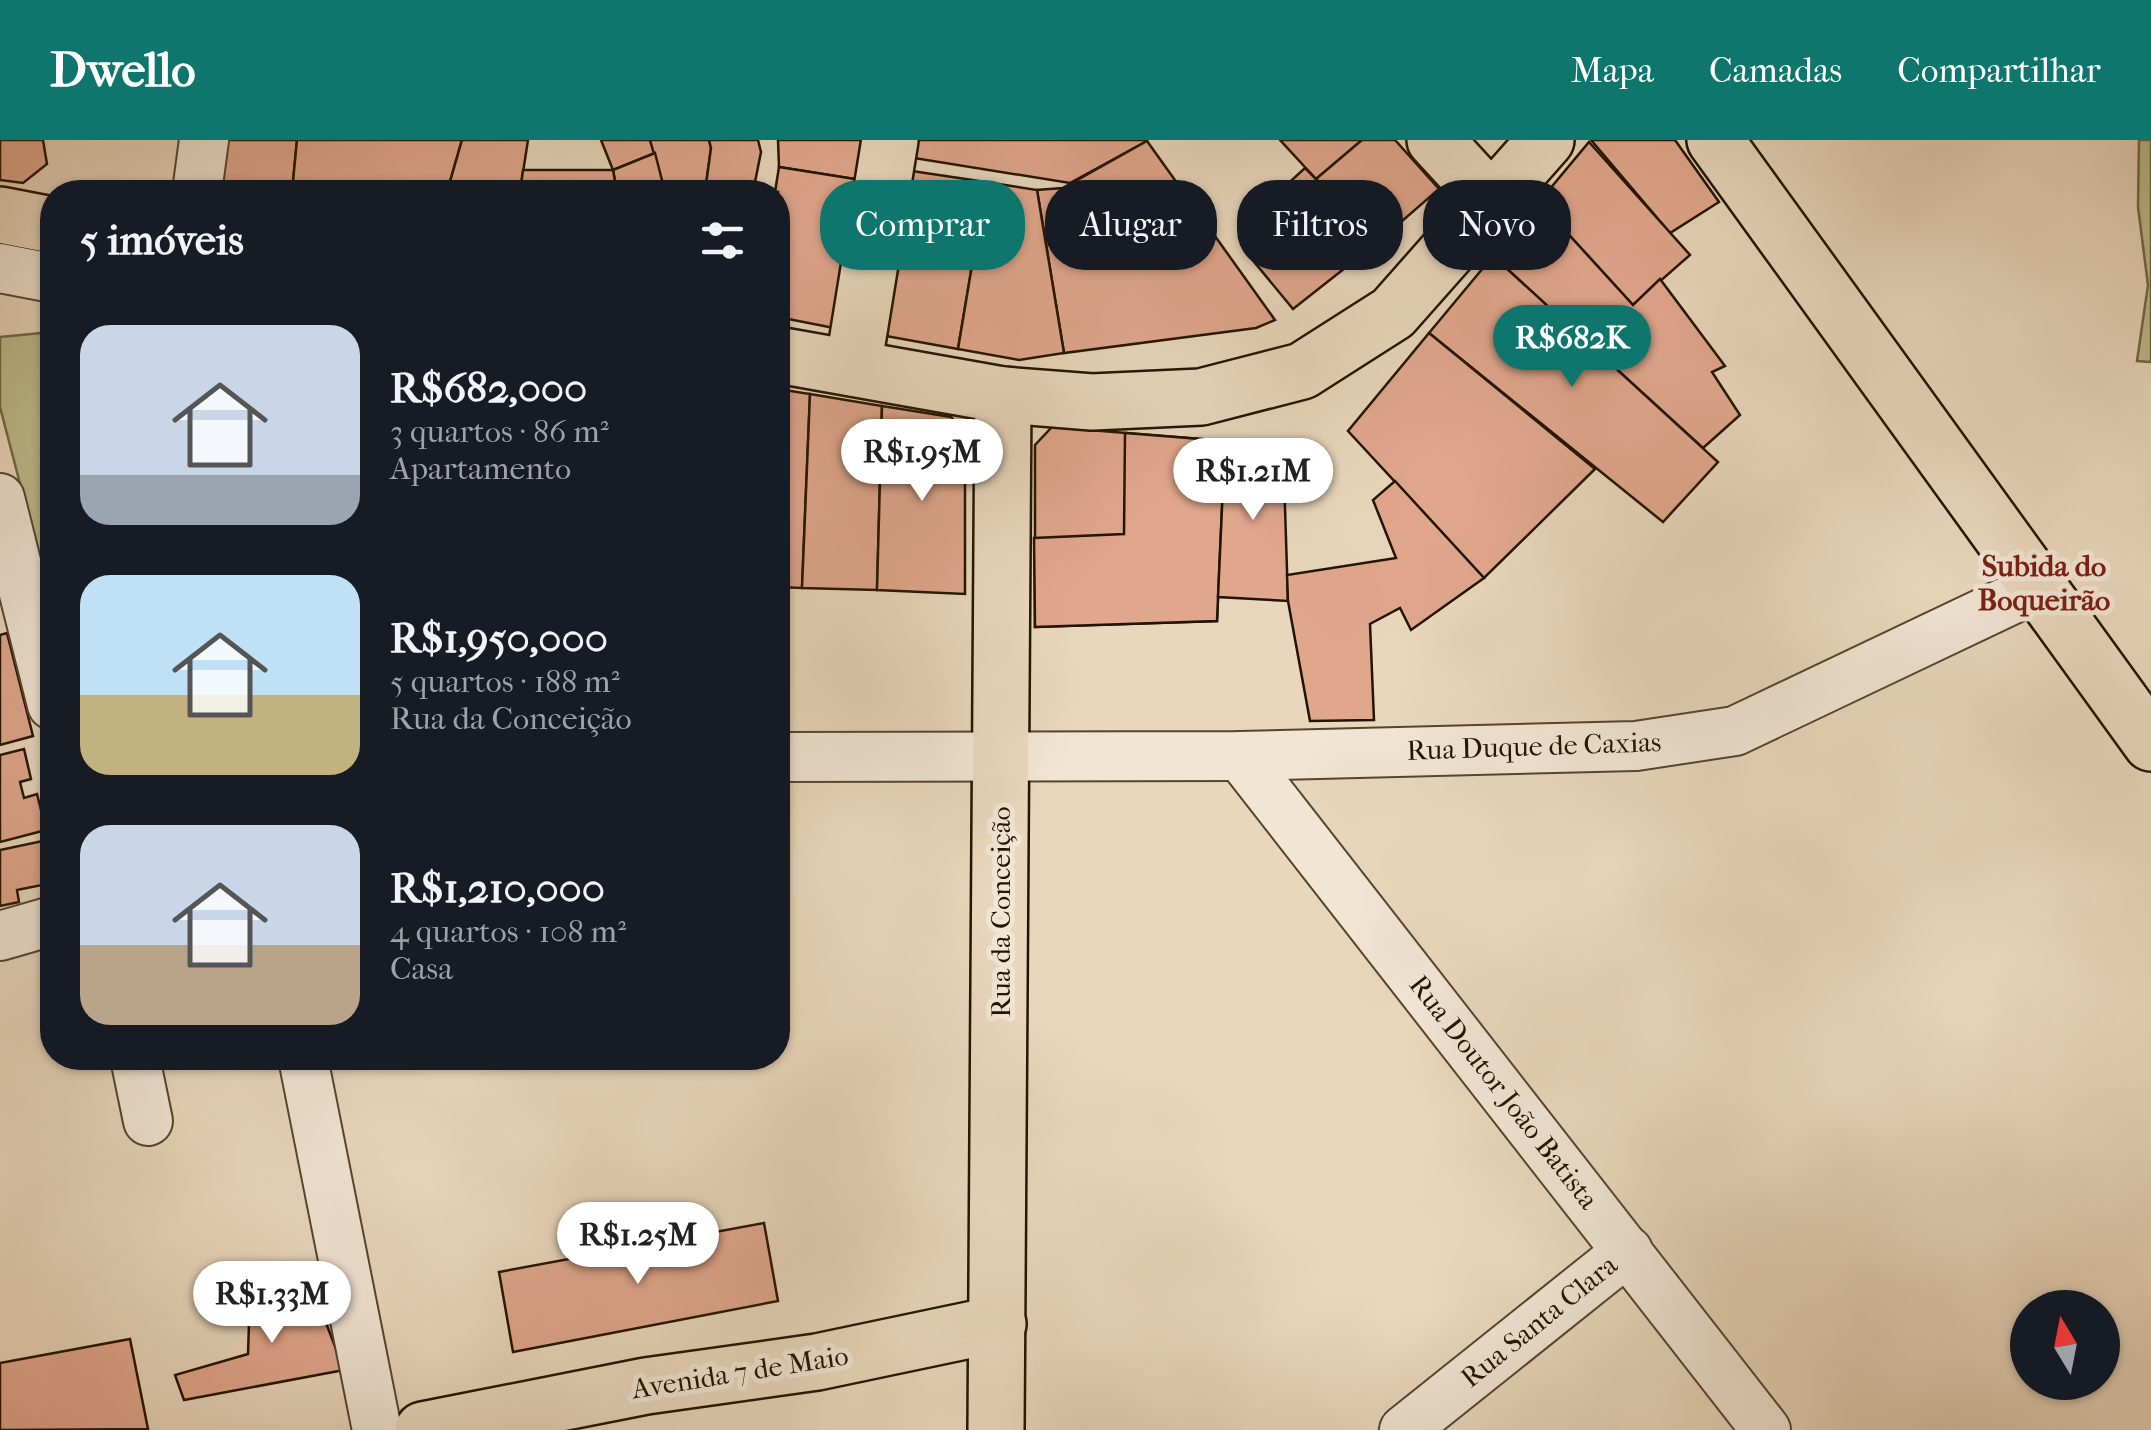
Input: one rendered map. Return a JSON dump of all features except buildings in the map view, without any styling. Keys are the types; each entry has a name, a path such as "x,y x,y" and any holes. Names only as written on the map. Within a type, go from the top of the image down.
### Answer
{"main road":[{"path":"852,368 890,140"},
{"path":"1435,140 1472,180"},
{"path":"1511,180 1546,140"},
{"path":"1714,140 2151,744"},
{"path":"0,215 40,223"},
{"path":"790,357 1003,395 1092,402 1201,397 1302,370 1393,314 1432,270"},
{"name":"Rua da Conceição","path":"996,1430 1003,395"},
{"name":"Avenida 7 de Maio","path":"423,1430 646,1386 817,1362 998,1324"}],"street":[{"path":"198,180 204,140"},
{"path":"0,268 40,276"},
{"path":"0,498 40,658"},
{"name":"Rua Duque de Caxias","path":"790,758 1240,756 1636,746 1735,731 2036,588"},
{"name":"Rua Doutor João Batista","path":"1240,756 1766,1430"},
{"path":"0,936 40,924"},
{"path":"137,1070 148,1120"},
{"path":"305,1070 378,1430"},
{"name":"Rua Santa Clara","path":"1404,1430 1628,1250"}],"shaded area":[{"path":"2139,140 2151,140 2151,362 2137,361 2148,285 2138,207"},
{"path":"40,333 40,560 0,407 0,337"}],"district":[{"name":"Subida do Boqueirão","path":"2044,583"}]}
